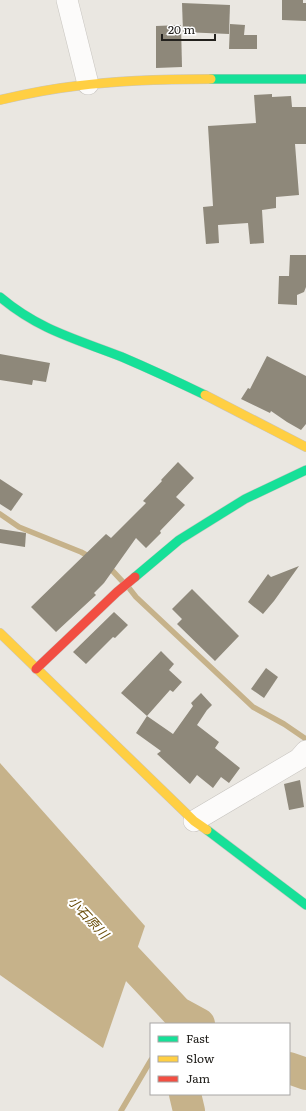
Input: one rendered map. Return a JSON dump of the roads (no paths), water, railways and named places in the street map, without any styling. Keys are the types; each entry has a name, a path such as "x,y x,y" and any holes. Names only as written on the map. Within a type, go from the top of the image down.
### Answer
{"street":[{"path":"67,0 88,84"},
{"path":"0,100 22,94 88,84 167,80 306,80"},
{"path":"0,297 11,307 45,328 72,340 120,357 210,398 306,447"},
{"path":"36,669 117,592 179,540 245,499 306,470"},
{"path":"0,633 194,821 306,905"},
{"path":"194,821 304,757"}],"water":[{"path":"0,763 145,926 103,1048 0,975"}],"waterway":[{"path":"0,514 19,527 81,552 92,558"},
{"path":"108,566 123,582"},
{"path":"129,588 136,597 253,707 284,724 306,739"},
{"name":"小石原川","path":"102,932 177,1012 197,1023"},
{"name":"小石原川","path":"172,1023 177,1012"},
{"path":"121,1111 150,1062"},
{"name":"小石原川","path":"290,1068 306,1074"},
{"name":"小石原川","path":"185,1095 189,1111"}]}
